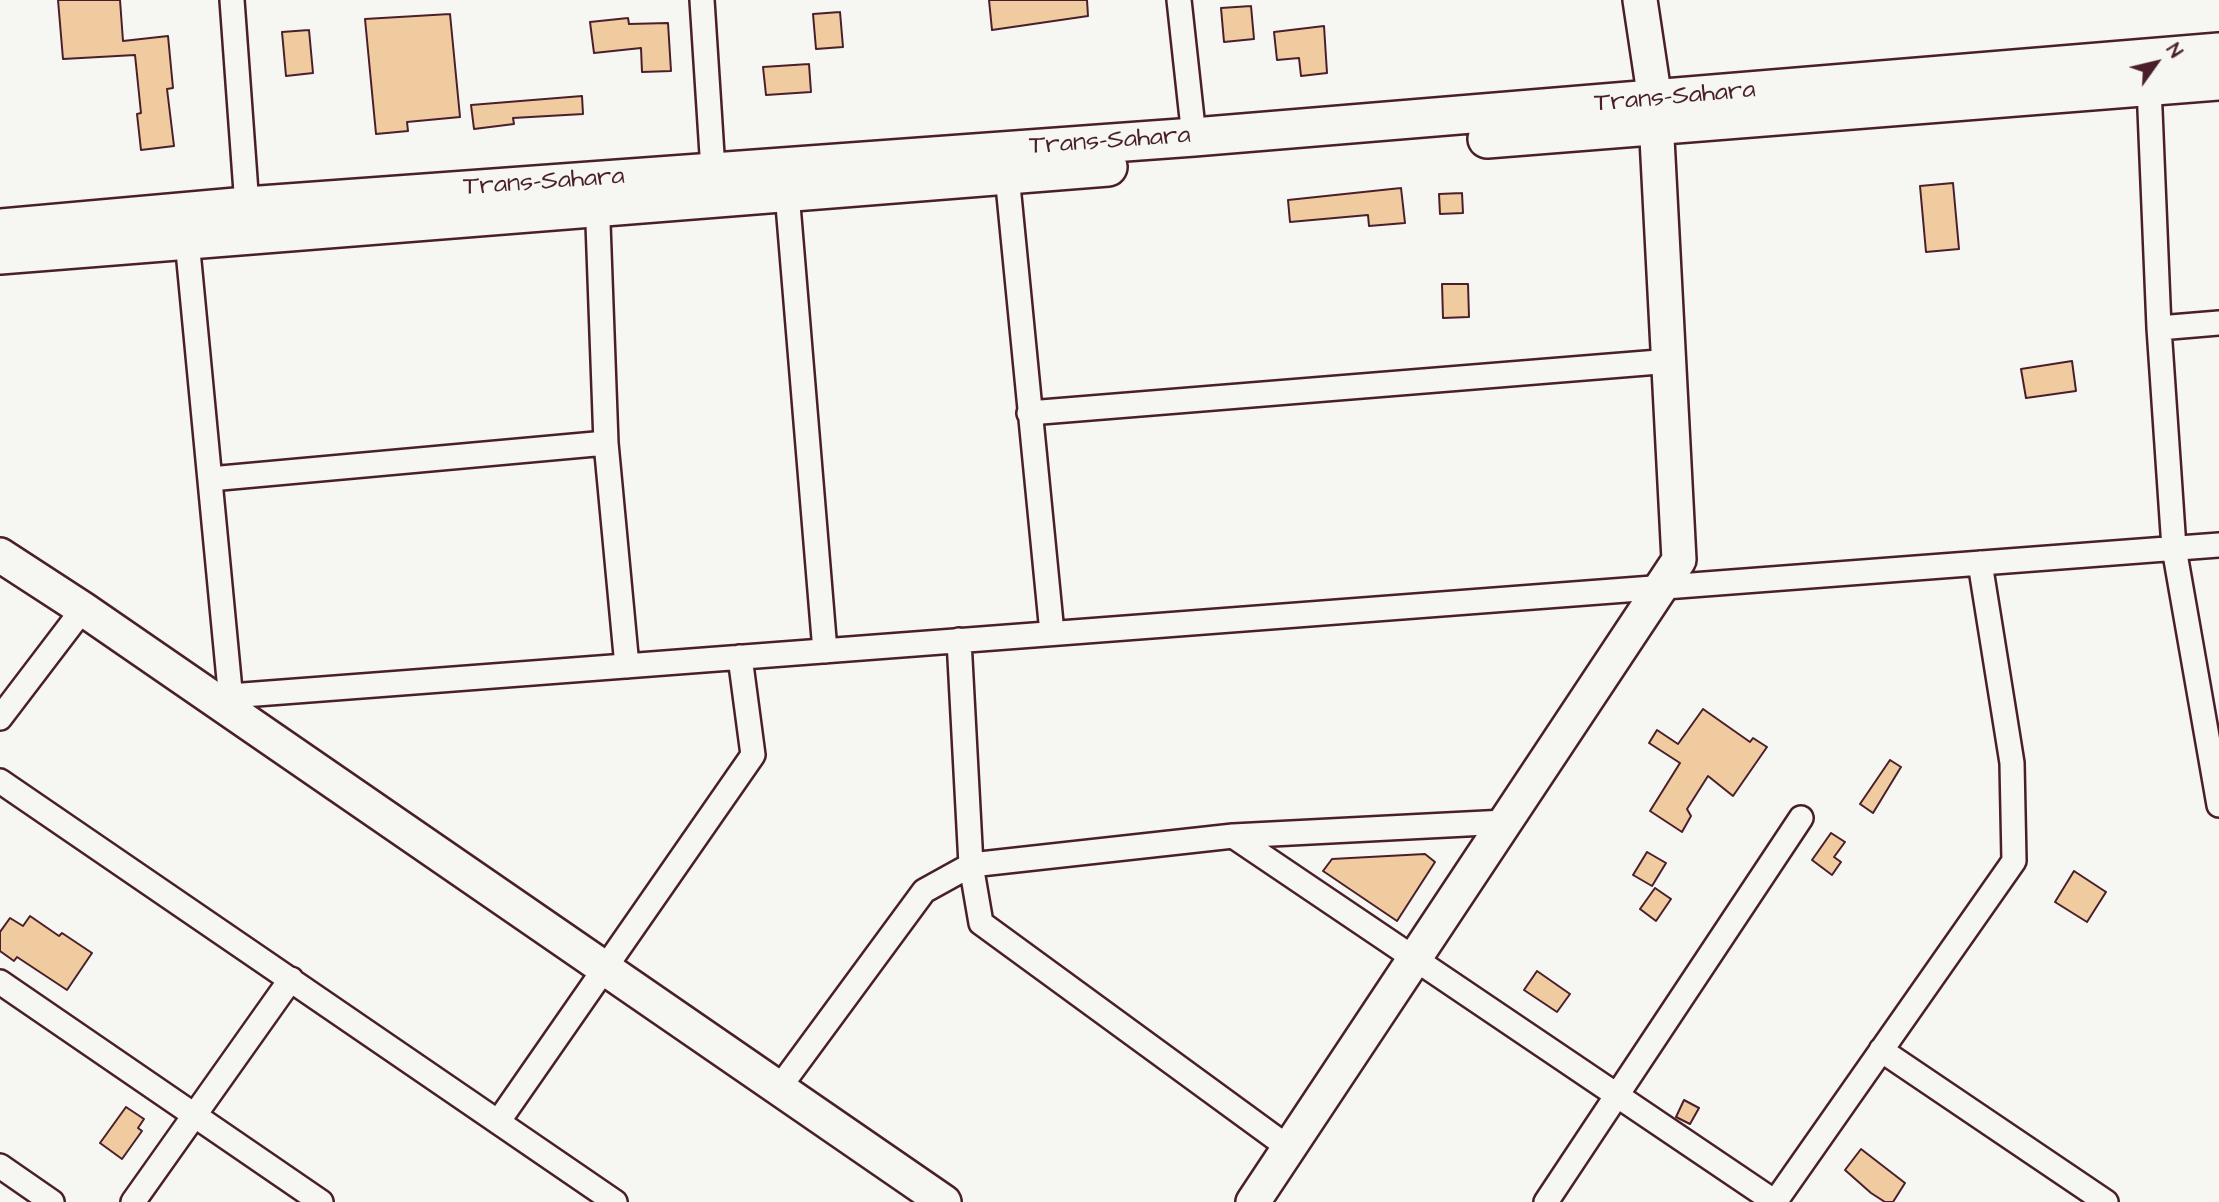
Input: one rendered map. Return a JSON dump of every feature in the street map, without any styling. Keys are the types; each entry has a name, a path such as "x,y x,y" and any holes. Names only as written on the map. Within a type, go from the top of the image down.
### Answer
{"main road":[{"name":"Trans-Sahara","path":"0,228 185,227 247,205 597,194 787,193 1007,176 1655,113 2219,52"},
{"name":"Trans-Sahara","path":"0,255 185,227 597,194 713,170 1194,137 2219,81"}],"street":[{"path":"232,0 247,205"},
{"path":"702,0 713,170"},
{"path":"1179,0 1194,137"},
{"path":"1253,1202 1679,560 1671,361 1655,113 1640,0"},
{"path":"2149,86 2160,328 2175,548 2219,804"},
{"path":"1007,176 1052,633"},
{"path":"787,193 825,651"},
{"path":"597,194 606,443 627,666"},
{"path":"185,227 231,704"},
{"path":"2160,328 2219,323"},
{"path":"1030,413 1671,361"},
{"path":"209,479 606,443"},
{"path":"231,704 627,666 2219,545"},
{"path":"0,555 231,704 604,968 944,1202"},
{"path":"1233,836 1775,1202 2014,861 2012,763 1980,563"},
{"path":"0,718 83,609"},
{"path":"958,640 971,865 981,923 1289,1148"},
{"path":"498,1122 752,755 740,657"},
{"path":"0,780 615,1202"},
{"path":"1546,1202 1801,818"},
{"path":"779,1088 924,891 971,865 1233,836 1505,822"},
{"path":"133,1202 291,979"},
{"path":"0,982 321,1202"},
{"path":"1881,1050 2106,1202"},
{"path":"0,1167 52,1202"}],"building":[{"path":"58,0 120,0 123,41 168,36 173,88 167,89 174,146 141,150 137,114 141,113 135,55 63,59"},
{"path":"989,0 1087,0 1088,16 992,30"},
{"path":"1251,6 1254,39 1224,42 1221,8"},
{"path":"840,12 843,47 816,49 813,14"},
{"path":"450,14 460,117 407,122 408,131 376,134 365,19"},
{"path":"628,18 629,24 668,23 671,71 642,72 641,48 594,53 590,22"},
{"path":"1324,26 1327,73 1301,76 1299,58 1277,60 1274,32"},
{"path":"309,30 313,73 286,76 282,32"},
{"path":"809,64 811,92 766,95 763,67"},
{"path":"582,96 583,114 513,118 514,124 474,129 471,105"},
{"path":"1953,183 1959,249 1926,252 1920,186"},
{"path":"1401,188 1405,223 1369,226 1368,215 1290,222 1288,200"},
{"path":"1462,193 1463,213 1440,214 1439,194"},
{"path":"1442,284 1468,284 1469,317 1443,318"},
{"path":"2072,361 2076,391 2026,398 2021,369"},
{"path":"1703,709 1750,742 1753,738 1767,747 1733,796 1708,776 1687,809 1691,816 1682,832 1650,811 1680,763 1649,743 1657,730 1678,744"},
{"path":"1890,760 1901,767 1873,813 1860,804"},
{"path":"1831,833 1845,842 1834,857 1841,862 1832,875 1812,860"},
{"path":"1647,852 1666,863 1652,886 1633,875"},
{"path":"1425,854 1435,862 1397,921 1323,871 1332,859"},
{"path":"2074,871 2106,892 2087,922 2055,902"},
{"path":"1655,888 1671,899 1656,921 1640,909"},
{"path":"30,916 59,936 62,933 92,953 67,990 17,957 14,961 0,951 0,932 10,918 23,926"},
{"path":"1537,971 1570,994 1557,1012 1524,990"},
{"path":"1684,1100 1699,1108 1690,1124 1676,1117"},
{"path":"126,1107 144,1119 138,1128 142,1131 122,1159 100,1143"},
{"path":"1861,1149 1905,1183 1893,1202 1885,1202 1871,1193 1845,1170"}]}
